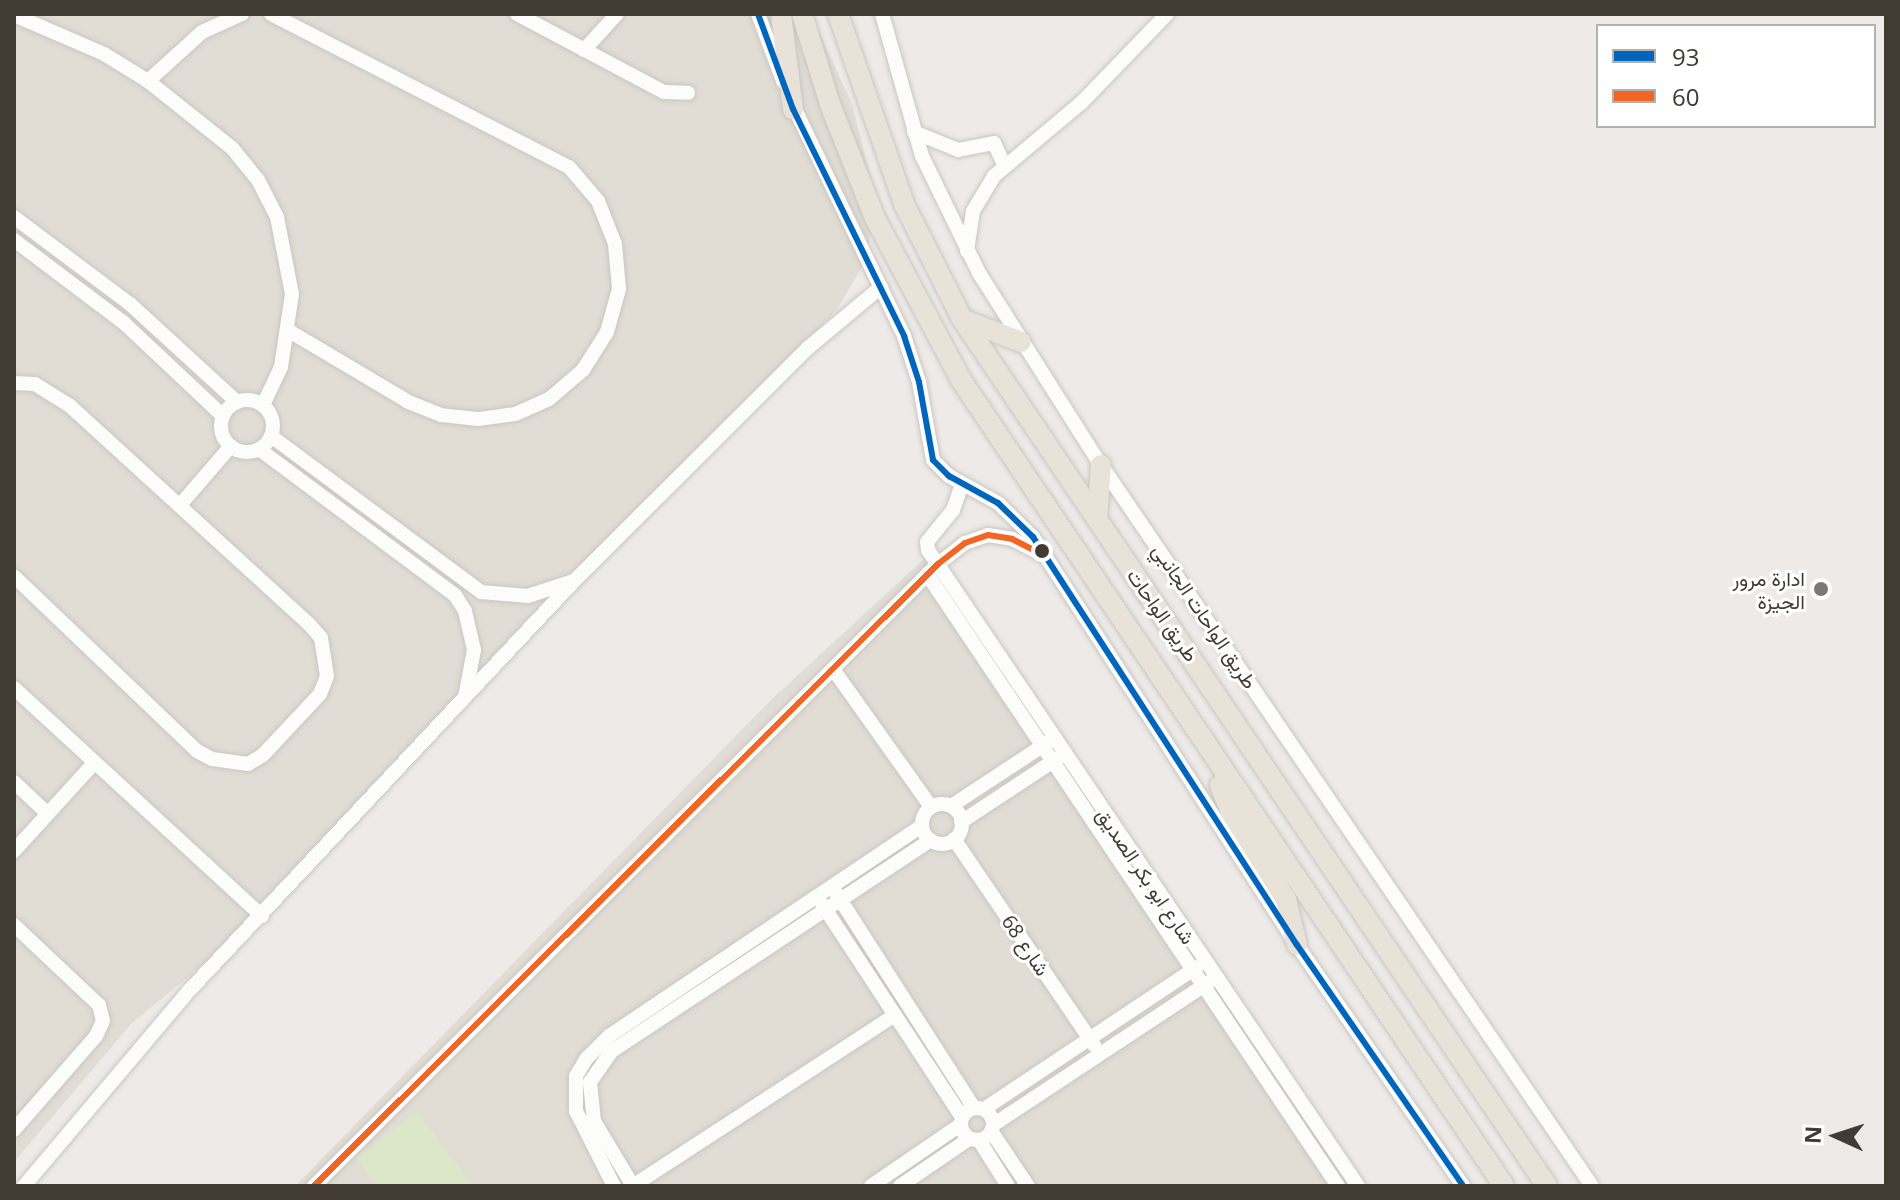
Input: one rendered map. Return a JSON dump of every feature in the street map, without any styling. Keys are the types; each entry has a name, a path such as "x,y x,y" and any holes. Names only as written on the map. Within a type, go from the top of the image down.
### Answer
{"highway":[{"path":"781,14 793,109"},
{"name":"طريق الواحات","path":"802,14 855,171 920,309 982,414 1216,765 1504,1186"},
{"name":"طريق الواحات","path":"838,14 905,206 962,319 1547,1186"},
{"path":"962,319 1021,342"},
{"path":"1097,519 1101,465"},
{"path":"1216,765 1227,805 1286,899 1297,945"}],"street":[{"path":"148,81 202,32 242,14"},
{"path":"271,14 569,167 598,201 615,244 619,289 607,332 583,370 549,399 515,414 478,419 441,415 407,401 289,331"},
{"path":"517,14 664,92 688,93"},
{"path":"584,50 617,14"},
{"path":"758,14 793,109 881,287 915,370 929,453 943,472 1011,513 1045,556 1297,945 1463,1186"},
{"name":"طريق الواحات الجانبي","path":"882,14 914,132 967,252 1021,342 1101,465 1592,1186"},
{"path":"967,252 973,211 986,186 1081,103 1167,14"},
{"path":"14,15 104,54 148,81 232,148 258,180 289,257 289,331 281,367 263,405"},
{"path":"914,132 958,150 994,143 1005,167"},
{"path":"14,217 130,304 237,402 263,405 271,416 271,436 259,449 242,451 231,446 222,433 223,416 237,402"},
{"path":"14,240 124,323 223,416"},
{"path":"24,1186 165,1017 574,581 808,348 881,287"},
{"path":"14,383 35,384 69,405 309,624 327,657 320,694 263,755 248,764 231,765 197,751 14,576"},
{"path":"271,436 481,592 528,596 574,581"},
{"path":"180,505 231,446"},
{"path":"259,449 455,595 465,611 474,650 465,699"},
{"path":"933,569 926,544 948,518 962,484"},
{"path":"314,1186 933,569 965,543 988,535 1012,539 1045,556"},
{"name":"شارع ابو بكر الصديق","path":"933,569 1197,967 1202,987 1338,1186"},
{"path":"833,669 931,807"},
{"path":"14,688 262,916"},
{"path":"931,807 951,806 1048,743"},
{"path":"633,1029 826,910 931,840 954,839 961,822 1058,758"},
{"path":"14,851 95,762"},
{"path":"14,782 47,813"},
{"path":"951,806 961,822"},
{"path":"614,1186 592,1135 589,1102 593,1073 633,1029 922,826 931,807"},
{"path":"922,826 931,840"},
{"name":"شارع 68","path":"954,839 1099,1052"},
{"path":"832,887 1028,1186"},
{"path":"817,897 961,1121 1008,1186"},
{"path":"14,925 99,1005 103,1021 96,1036 14,1130"},
{"path":"871,1186 979,1108 1197,967"},
{"name":"شارع ابو بكر الصديق","path":"1197,967 1215,978 1358,1186"},
{"path":"900,1186 1215,978"},
{"path":"592,1135 633,1186 895,1015"}],"shaded area":[{"path":"14,14 811,14 852,104 877,203 866,260 836,311 262,916 131,1024 14,1162"},
{"path":"925,558 1346,1186 295,1186 771,700"}],"green space":[{"path":"417,1111 473,1186 377,1186 356,1158"}],"transit line":[{"name":"93","path":"758,14 793,109 904,336 919,382 933,460 949,476 998,503 1033,537 1297,945 1463,1186"},
{"name":"60","path":"314,1186 938,564 965,543 988,535 1012,539 1045,556"}],"place":[{"name":"ادارة مرور الجيزة","path":"1821,589"}]}
